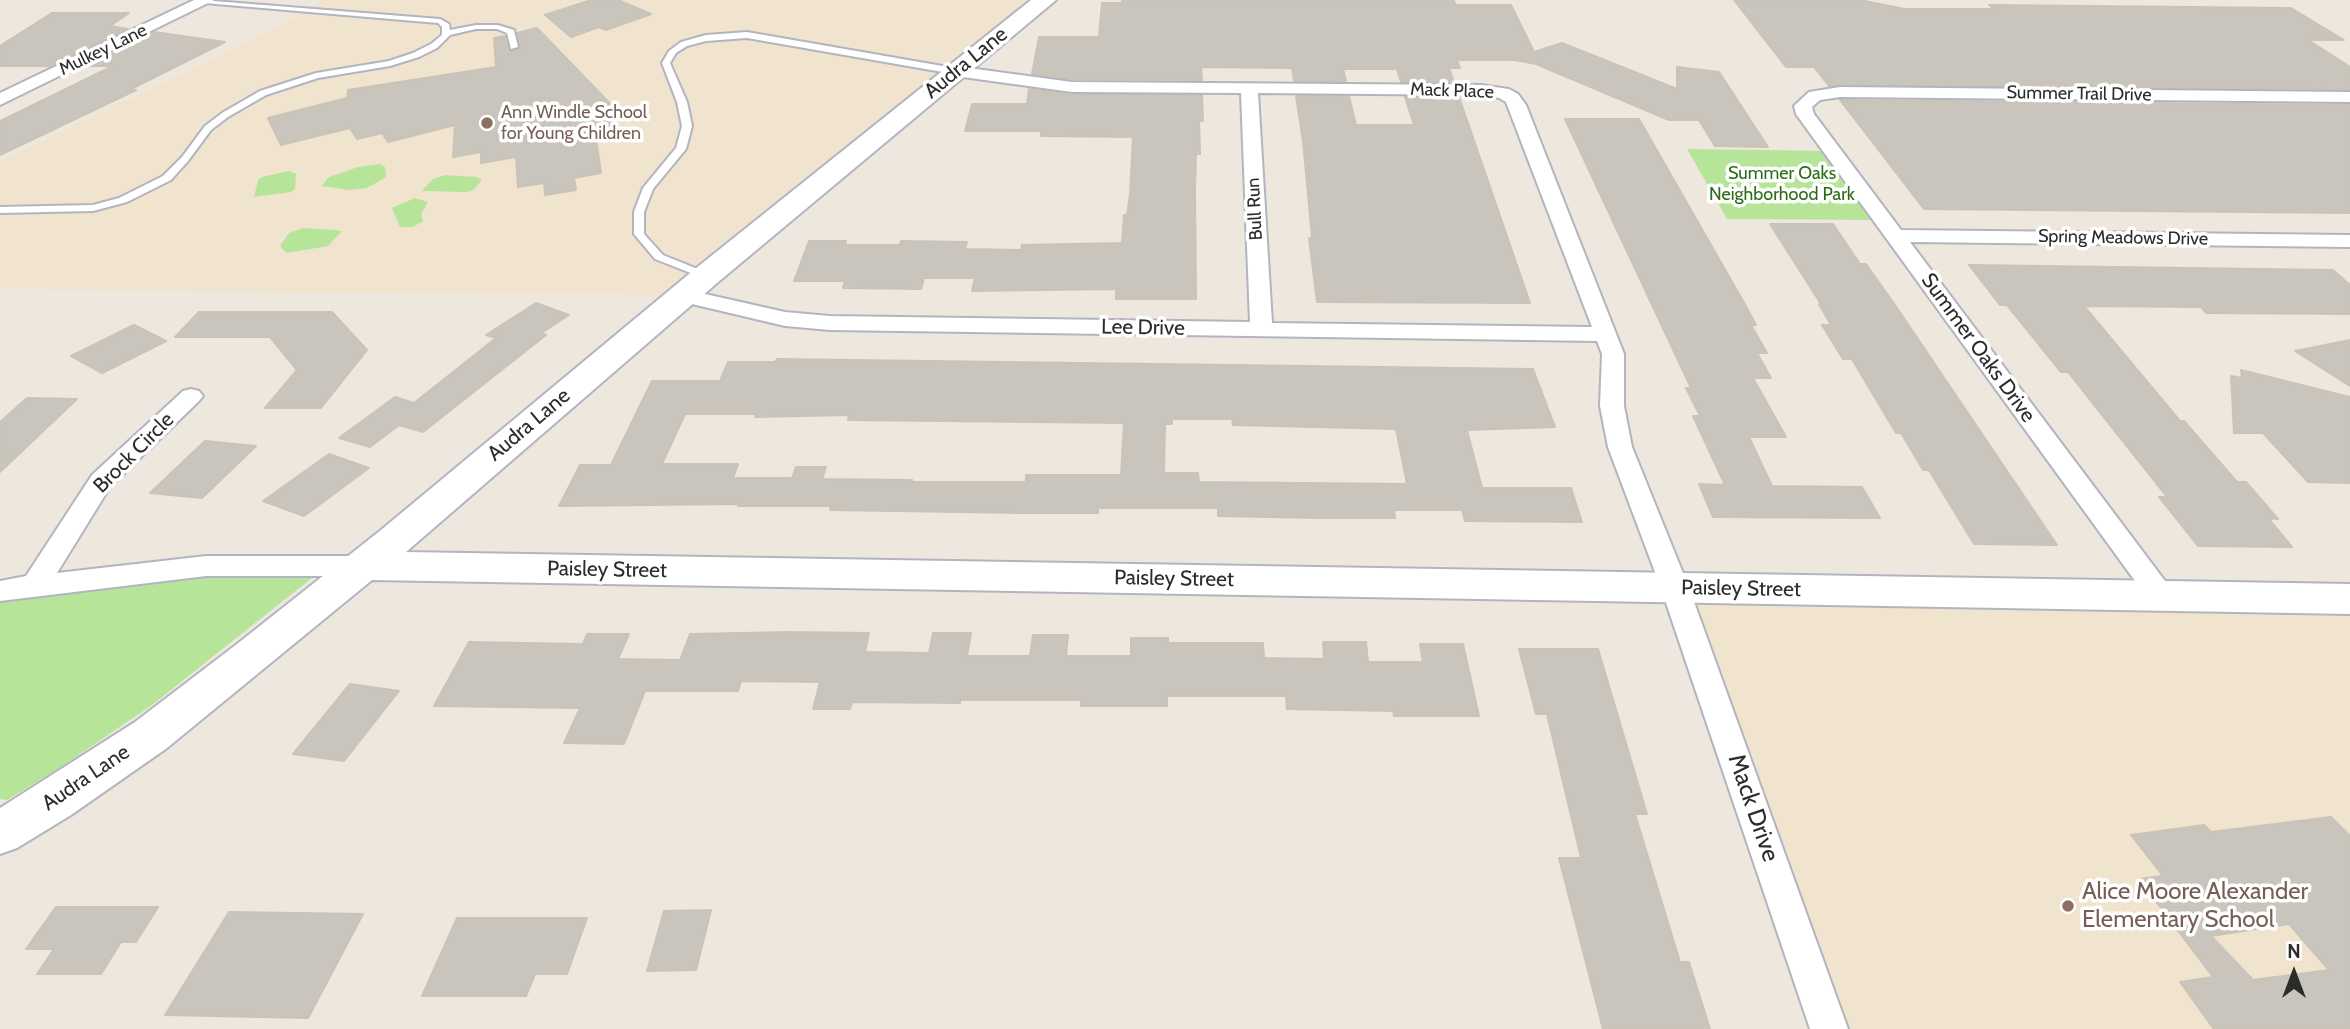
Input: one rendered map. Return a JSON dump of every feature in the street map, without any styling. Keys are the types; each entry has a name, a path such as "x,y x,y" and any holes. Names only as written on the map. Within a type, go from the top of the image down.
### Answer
{"street":[{"path":"192,0 205,0"},
{"name":"Mulkey Lane","path":"5,96 205,0"},
{"name":"Audra Lane","path":"0,833 54,801 151,735 363,566 954,71 1045,0"},
{"name":"Mack Place","path":"954,71 1065,87 1481,90 1509,96 1517,105 1606,334 1614,360 1612,406 1616,433 1675,588"},
{"name":"Bull Run","path":"1250,89 1261,330"},
{"name":"Summer Trail Drive","path":"1809,99 1840,92 2350,97"},
{"name":"Summer Oaks Drive","path":"1809,99 1803,106 1805,114 2161,596"},
{"name":"Spring Meadows Drive","path":"1895,236 2350,241"},
{"name":"Lee Drive","path":"695,286 785,318 830,323 1606,334"},
{"name":"Brock Circle","path":"35,584 101,481 191,396"},
{"name":"Paisley Street","path":"0,591 35,584 206,566 363,566 2350,599"},
{"name":"Mack Drive","path":"1675,588 1829,1029"}],"lane":[{"path":"205,0 440,21 446,26 446,33"},
{"path":"0,210 93,208 122,200 167,178 186,159 208,128 263,93 316,76 390,63 416,55 435,46 446,33 476,27 498,27 511,32 514,47"},
{"path":"695,286 659,257 639,234 639,212 649,188 681,149 687,127 682,102 667,63 673,51 684,44 706,37 747,35 954,71"}],"shaded area":[{"name":"Ann Windle School for Young Children","path":"323,0 1045,0 683,295 0,289 0,162 273,29"},
{"name":"Alice Moore Alexander Elementary School","path":"1675,588 2350,599 2350,1029 1829,1029"}],"green space":[{"name":"Summer Oaks Neighborhood Park","path":"1687,149 1832,151 1883,220 1727,219"},
{"path":"380,164 385,167 386,177 367,188 349,190 322,186 329,177 358,167"},
{"path":"289,171 296,174 295,189 291,192 254,197 258,180 262,177"},
{"path":"445,175 477,177 482,180 473,190 467,192 422,191 433,179"},
{"path":"415,198 428,202 421,214 423,221 413,227 400,227 392,208"},
{"path":"303,228 342,231 328,246 287,253 280,246 289,233"},
{"path":"327,566 152,705 61,767 7,800 0,799 0,591"}],"building":[{"path":"591,0 618,0 651,14 606,30 599,27 571,37 545,15"},
{"path":"1122,0 1454,1 1456,5 1511,5 1534,52 1562,43 1677,89 1677,67 1719,72 1768,147 1715,146 1699,120 1669,120 1536,64 1515,60 1457,60 1460,68 1449,68 1454,82 1401,82 1397,69 1343,69 1346,81 1294,81 1292,68 1201,67 1202,80 1072,79 1032,74 1039,37 1099,37 1102,3 1122,3"},
{"path":"1734,0 1860,0 1904,9 1994,9 1989,5 2291,8 2344,40 2308,40 2350,67 2350,89 1829,86 1814,67 1786,67"},
{"path":"52,13 129,13 110,26 128,29 49,66 0,66 0,46"},
{"name":"Ann Windle School for Young Children","path":"537,28 624,118 608,123 617,133 596,139 601,173 574,178 576,190 545,195 544,183 518,187 516,157 481,163 481,152 453,157 455,125 388,142 382,133 357,139 350,128 281,145 268,118 347,98 348,90 496,67 494,38 505,36 508,50 512,52 520,48 517,33"},
{"path":"154,32 225,42 131,89 136,90 0,155 0,121 113,66 84,66"},
{"path":"1029,89 1072,95 1202,95 1203,121 1199,121 1200,154 1196,154 1196,299 1116,299 1116,289 972,291 975,278 924,278 921,289 843,288 845,281 794,281 809,241 846,241 845,245 900,245 901,241 967,242 965,249 1021,250 1022,245 1122,243 1124,215 1127,215 1130,195 1133,137 1041,136 1041,131 965,131 972,104 1027,104"},
{"path":"1296,96 1349,96 1356,125 1414,125 1405,97 1459,97 1530,303 1317,302 1309,238 1312,238 1303,141"},
{"path":"1840,100 2350,105 2350,213 1924,209"},
{"path":"1565,119 1639,119 1743,301 1756,325 1751,325 1767,353 1757,353 1771,378 1753,378 1786,437 1749,437 1772,486 1862,487 1880,518 1713,517 1699,484 1725,485 1693,416 1700,416 1686,388 1691,388"},
{"path":"1770,224 1833,224 1860,264 1866,264 1895,305 2057,545 1974,544 1929,470 1923,470 1901,433 1896,433 1852,359 1843,359 1822,325 1831,325 1821,304"},
{"path":"1969,265 2333,270 2350,285 2350,314 2206,313 2201,307 2084,306 2180,421 2184,421 2237,482 2246,482 2278,519 2268,518 2292,547 2198,546 2159,497 2167,497 2068,372 2061,372 2007,305 2000,305"},
{"path":"536,303 569,315 541,333 546,335 423,432 399,425 370,447 339,438 395,397 414,403 496,338 486,335"},
{"path":"199,312 332,312 367,350 321,408 265,408 297,370 270,337 175,337"},
{"path":"134,325 166,341 102,373 71,356"},
{"path":"2350,340 2350,386 2295,351"},
{"path":"777,359 1533,369 1555,427 1467,430 1482,488 1571,488 1582,522 1465,521 1462,510 1394,510 1395,518 1318,518 1218,516 1218,508 1098,508 1098,513 1022,513 830,510 831,506 738,506 739,504 559,506 580,465 611,465 652,381 720,381 728,362 775,362","holes":["685,414 756,414 755,417 849,415 848,420 1124,423 1121,475 1026,475 1026,482 911,482 912,480 822,479 826,467 796,467 792,478 733,478 738,464 662,464","1172,419 1232,419 1233,425 1396,429 1407,484 1199,482 1198,473 1164,473 1165,424 1172,424"]},
{"path":"2241,370 2350,397 2350,483 2308,482 2263,433 2234,433 2231,376 2242,378"},
{"path":"27,398 77,399 0,472 0,422"},
{"path":"205,441 256,446 202,498 150,493"},
{"path":"329,454 369,468 304,516 263,501"},
{"path":"869,633 865,652 929,653 933,633 971,633 967,656 1030,656 1033,635 1068,635 1066,656 1131,656 1131,638 1168,638 1168,643 1263,643 1264,658 1324,659 1323,642 1366,642 1368,662 1423,662 1420,644 1463,644 1479,716 1394,716 1393,711 1287,709 1286,696 1167,696 1167,706 1081,706 1081,700 960,700 960,703 852,702 850,709 813,709 820,682 741,681 738,691 645,691 624,744 564,743 580,708 434,706 469,642 583,644 587,634 629,634 618,659 680,660 690,634"},
{"path":"1519,649 1598,649 1647,814 1635,814 1680,962 1689,962 1710,1029 1603,1029 1559,858 1581,858 1547,714 1536,714"},
{"path":"350,684 399,691 344,761 293,754"},
{"name":"Alice Moore Alexander Elementary School","path":"2331,817 2350,836 2350,1029 2214,1029 2180,982 2213,977 2139,879 2163,876 2131,835 2204,825 2211,832","holes":["2289,924 2329,970 2253,980 2211,936"]},
{"path":"56,907 158,907 136,942 121,942 101,974 37,974 54,949 26,949"},
{"path":"711,910 696,970 647,971 664,911"},
{"path":"229,912 363,914 308,1018 165,1015"},
{"path":"457,918 587,918 567,974 535,974 526,996 422,996"}],"place":[{"name":"Ann Windle School for Young Children","path":"487,123"},
{"name":"Alice Moore Alexander Elementary School","path":"2068,906"}]}
